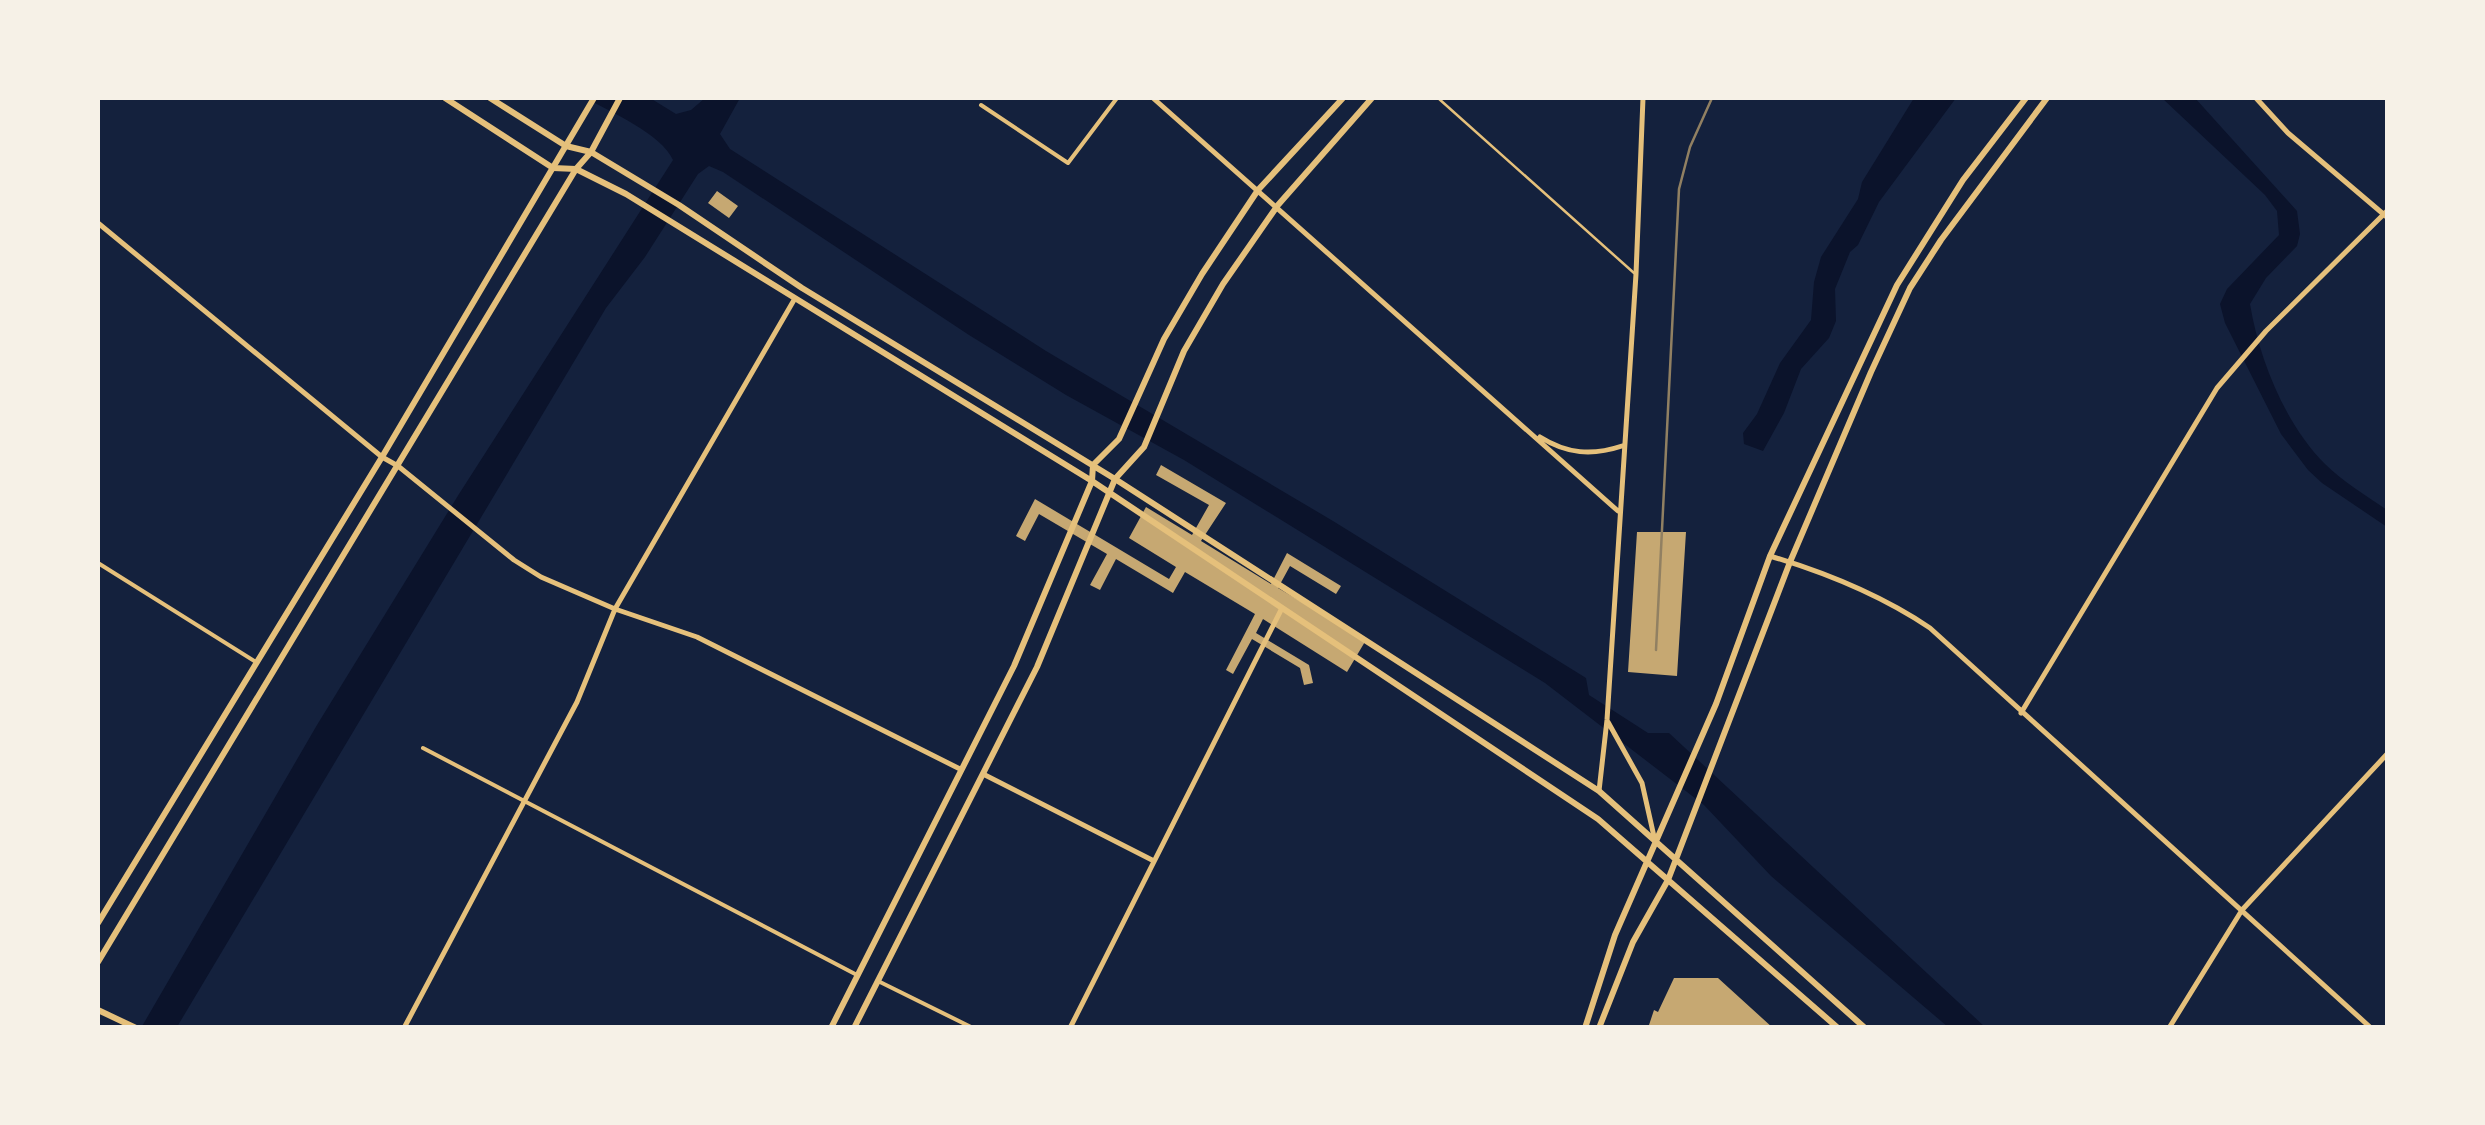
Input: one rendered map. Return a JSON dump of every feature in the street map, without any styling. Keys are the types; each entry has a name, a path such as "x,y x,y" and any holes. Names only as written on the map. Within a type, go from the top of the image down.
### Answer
{"main road":[{"path":"444,98 553,168 576,168 626,194 1112,494 1598,819 1838,1028"},
{"path":"490,98 566,146 591,152 679,206 802,288 1116,480 1599,791 1865,1028"},
{"path":"98,923 382,457 594,98"},
{"path":"98,962 576,168 591,152 620,98"},
{"path":"831,1028 1014,666 1092,481 1093,466 1119,439 1164,340 1258,190 1343,98"},
{"path":"854,1028 1037,667 1116,480 1144,448 1194,334 1223,284 1278,206 1372,98"},
{"path":"1585,1028 1615,935 1716,704 1770,556 1896,285 1963,180 2026,98"},
{"path":"1599,1028 1633,942 1668,880 1790,562 1910,288 1940,240 2047,98"},
{"path":"98,1010 135,1027"}],"street":[{"path":"981,105 1068,162 1117,98"},
{"path":"1153,98 1618,511"},
{"path":"1599,791 1636,274 1643,98"},
{"path":"2022,712 2217,388 2266,331 2386,214 2288,133 2256,98"},
{"path":"98,223 382,457 514,560 614,609 696,637 960,769"},
{"path":"404,1028 577,702 614,609 794,300"},
{"path":"1527,430 1576,453 1601,453 1622,446"},
{"path":"1770,556 1900,607 1930,628 2371,1028"},
{"path":"98,563 256,662"},
{"path":"1070,1028 1282,608"},
{"path":"1607,720 1642,783 1656,844"},
{"path":"422,748 856,975"},
{"path":"2168,1028 2242,910 2388,753"},
{"path":"983,774 1154,861"},
{"path":"878,981 972,1028"}],"lane":[{"path":"1438,98 1636,274"}],"water":[{"path":"585,98 650,98 676,114 691,110 705,98 740,98 720,134 730,149 1046,351 1333,521 1586,678 1589,695 1648,733 1669,733 1985,1027 1948,1027 1771,876 1704,805 1545,683 1184,460 1066,395 709,166 698,174 645,257 606,308 177,1027 141,1028 317,725 459,494 673,160 647,132"},
{"path":"1914,98 1956,98 1879,202 1858,245 1850,252 1835,289 1836,321 1829,338 1801,369 1784,413 1763,451 1744,444 1743,433 1757,414 1780,363 1811,320 1821,257"},
{"path":"2162,98 2195,98 2297,211 2297,246 2266,278 2250,304 2260,347 2276,390 2298,430 2332,471 2387,510 2387,527 2322,483 2281,434 2225,323 2220,304 2227,289 2279,235 2277,211 2265,195"}],"building":[{"path":"717,191 738,206 729,218 708,203"},
{"path":"1161,465 1226,503 1201,541 1271,584 1287,553 1341,586 1336,594 1290,566 1278,588 1366,640 1347,672 1263,619 1256,633 1309,665 1313,683 1304,685 1300,668 1252,639 1233,674 1226,670 1255,614 1185,572 1173,593 1116,559 1100,590 1090,585 1107,554 1039,514 1025,541 1016,536 1035,499 1169,579 1176,567 1129,538 1146,507 1192,535 1209,505 1156,475"},
{"path":"1637,532 1686,532 1677,676 1628,672"},
{"path":"1674,978 1718,978 1773,1028 1648,1028"}],"railway":[{"path":"1656,650 1679,189 1690,147 1712,98"}]}
